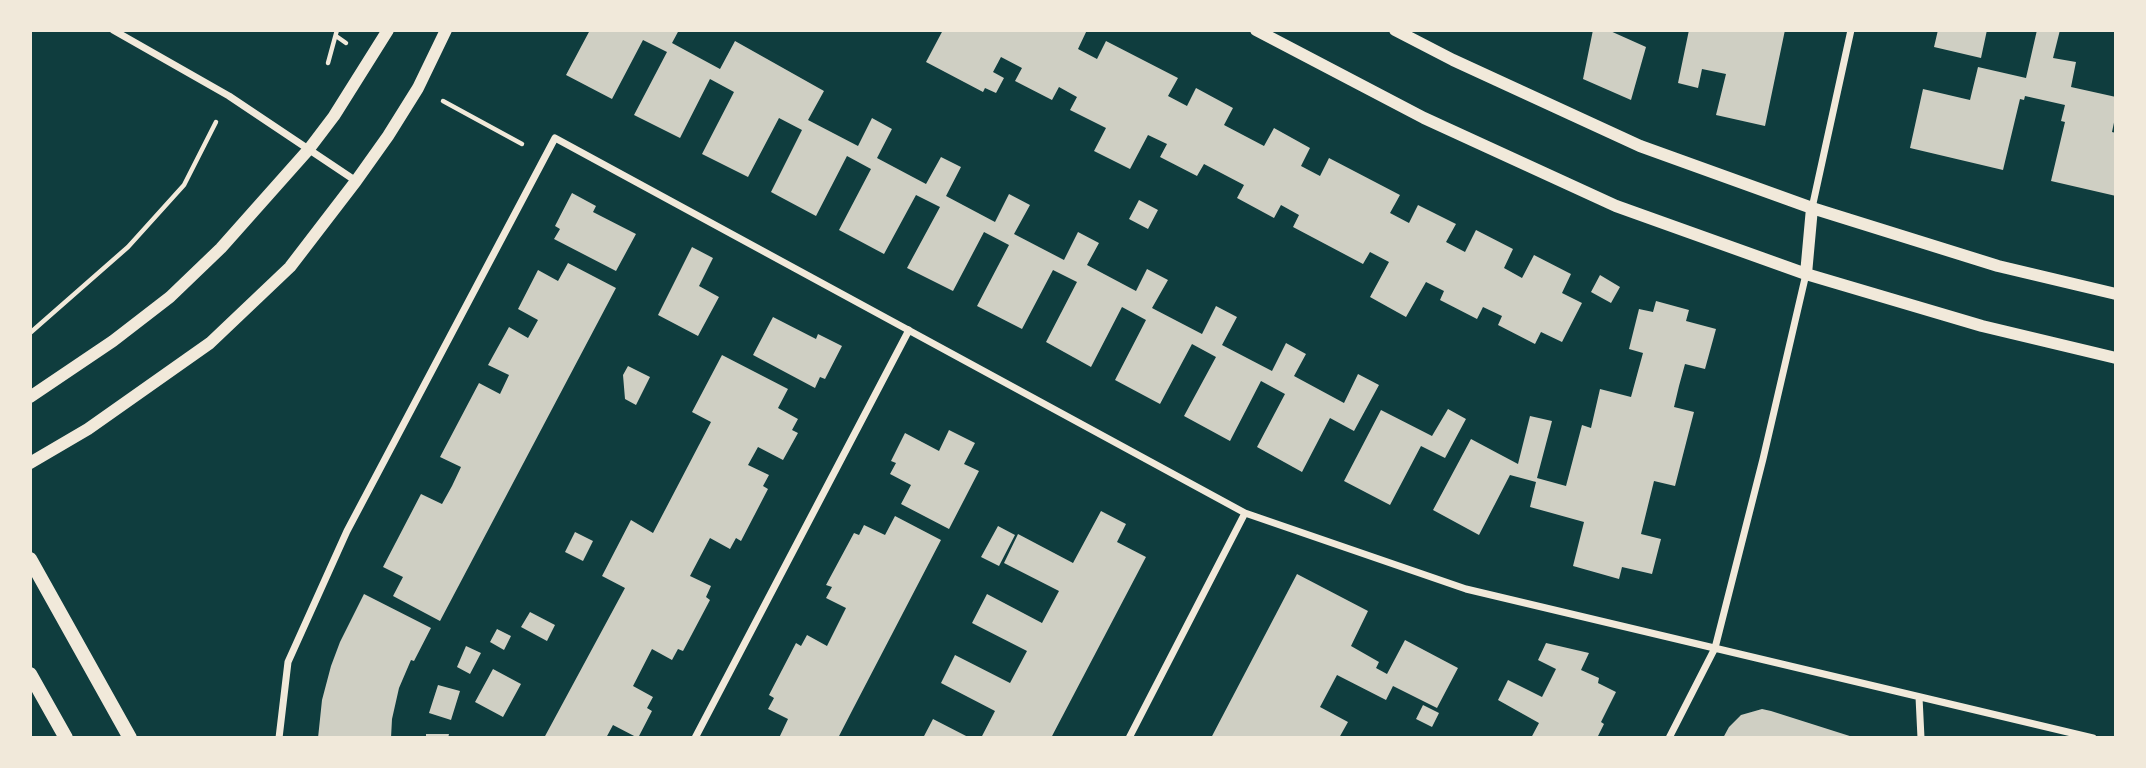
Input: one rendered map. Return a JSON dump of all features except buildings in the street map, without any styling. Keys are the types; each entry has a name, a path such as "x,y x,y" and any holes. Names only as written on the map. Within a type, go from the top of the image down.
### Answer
{"main road":[{"path":"30,559 130,738"},
{"path":"30,674 66,738"}],"street":[{"path":"113,30 229,96 356,181"},
{"path":"30,397 113,341 193,276 222,248 309,149 334,116 388,30"},
{"path":"30,463 88,429 210,344 290,267 356,181 418,88 446,30"},
{"path":"1256,30 1424,118 1616,205 1806,274 1982,326 2116,358"},
{"path":"1395,30 1453,60 1640,146 1812,208 1998,266 2116,294"},
{"path":"1670,738 1715,648 1806,274 1812,208 1851,30"},
{"path":"279,738 288,662 347,531 555,138 1245,513 1466,589 2093,738"},
{"path":"695,738 909,330"},
{"path":"1129,738 1245,513"},
{"path":"1919,697 1922,738"}],"path":[{"path":"418,88 544,156"},
{"path":"30,333 128,247 184,185 229,96"}]}
